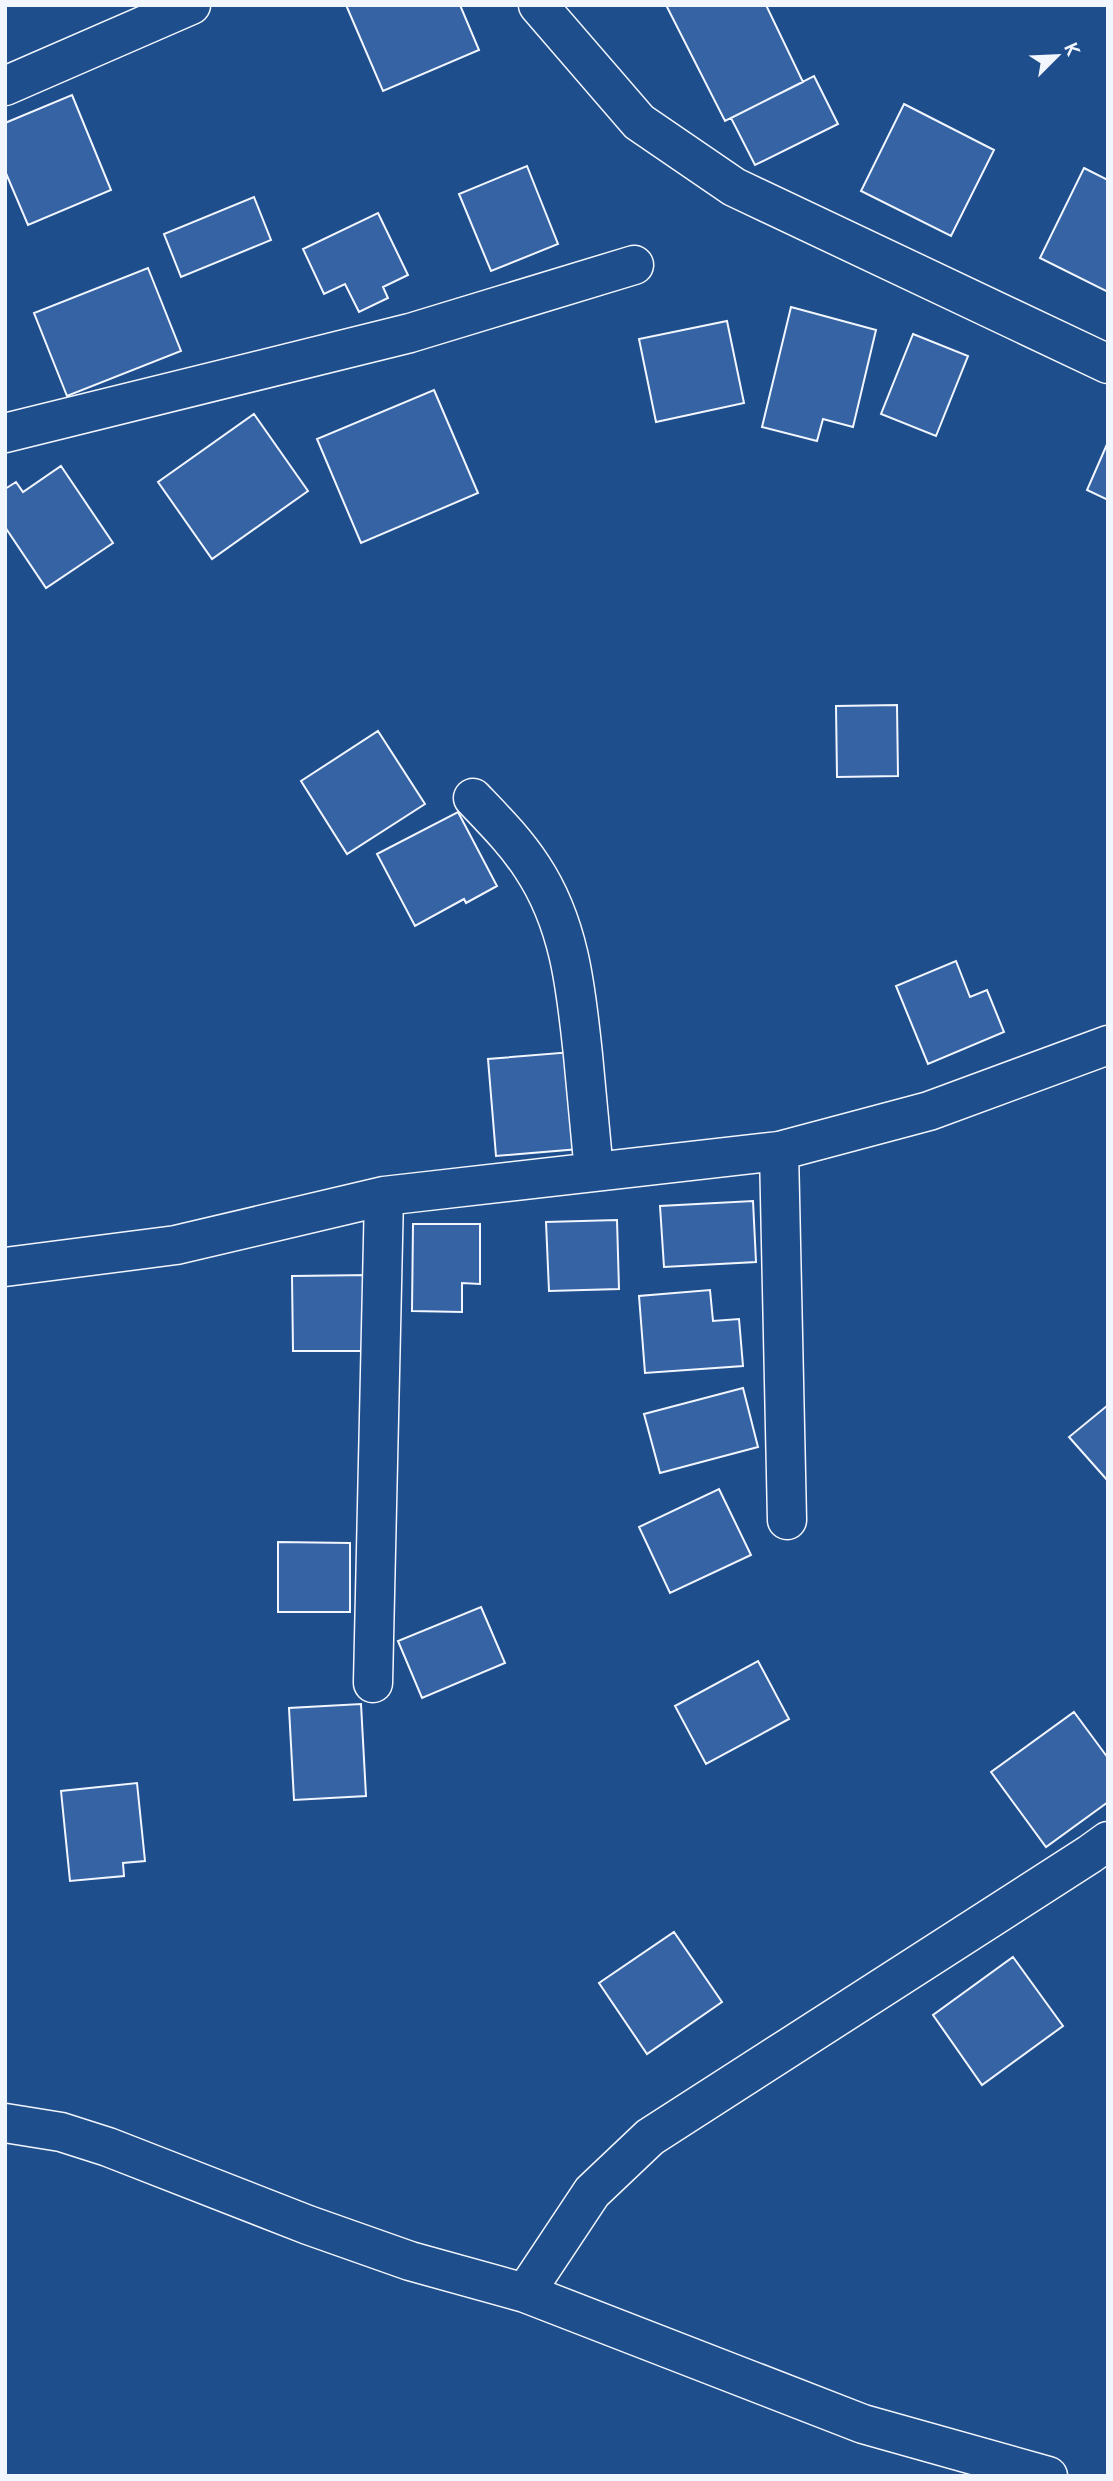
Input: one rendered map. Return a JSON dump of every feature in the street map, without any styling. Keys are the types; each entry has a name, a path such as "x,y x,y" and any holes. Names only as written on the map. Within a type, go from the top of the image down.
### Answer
{"street":[{"path":"5,86 191,5"},
{"path":"538,5 639,122 734,187 1108,364"},
{"path":"5,433 410,333 634,265"},
{"path":"473,798 508,834 533,868 552,902 567,941 575,980 594,1172"},
{"path":"5,1267 176,1245 384,1196 779,1151 929,1111 1108,1045"},
{"path":"779,1151 787,1520"},
{"path":"373,1683 384,1196"},
{"path":"525,2294 592,2192 650,2137 1108,1841"},
{"path":"5,2123 61,2132 96,2143 410,2262 525,2294 863,2424 1048,2476"}],"building":[{"path":"346,5 460,5 479,50 383,91"},
{"path":"666,5 766,5 803,82 725,121"},
{"path":"814,76 838,124 755,165 731,118"},
{"path":"72,95 111,190 28,225 5,171 5,123"},
{"path":"904,104 994,150 951,236 861,191"},
{"path":"527,166 558,244 491,271 459,194"},
{"path":"1084,168 1108,180 1108,292 1040,258"},
{"path":"254,197 271,240 181,277 164,234"},
{"path":"378,213 408,275 383,287 388,298 359,312 345,284 324,294 303,249"},
{"path":"148,268 181,351 67,396 34,313"},
{"path":"791,307 876,330 853,427 823,419 817,441 762,427"},
{"path":"727,321 744,403 656,422 639,339"},
{"path":"913,334 968,356 936,436 881,414"},
{"path":"434,390 478,493 361,543 317,439"},
{"path":"254,414 308,491 212,559 158,482"},
{"path":"1108,442 1108,500 1087,490"},
{"path":"61,466 113,543 46,588 5,527 5,489 16,482 23,492"},
{"path":"897,705 898,776 837,777 836,706"},
{"path":"378,731 425,804 347,854 301,781"},
{"path":"458,812 497,886 466,903 464,899 415,926 377,854"},
{"path":"956,961 970,997 987,990 1004,1032 928,1064 896,986"},
{"path":"572,1052 579,1149 496,1156 488,1059"},
{"path":"753,1201 756,1262 664,1267 660,1206"},
{"path":"617,1220 619,1289 549,1291 546,1222"},
{"path":"413,1224 480,1224 480,1284 462,1283 462,1312 412,1311"},
{"path":"370,1275 370,1351 293,1351 292,1276"},
{"path":"710,1290 713,1321 739,1319 743,1366 645,1373 639,1296"},
{"path":"743,1388 758,1447 660,1473 644,1414"},
{"path":"1108,1405 1108,1481 1069,1437"},
{"path":"719,1489 751,1555 670,1593 639,1527"},
{"path":"278,1542 350,1543 350,1612 278,1612"},
{"path":"481,1607 505,1663 422,1698 398,1641"},
{"path":"758,1661 789,1719 706,1764 675,1706"},
{"path":"361,1704 366,1796 294,1800 289,1708"},
{"path":"1074,1712 1108,1758 1108,1802 1046,1847 991,1772"},
{"path":"137,1783 145,1861 123,1863 124,1876 70,1881 61,1791"},
{"path":"674,1932 722,2002 647,2054 599,1983"},
{"path":"1013,1957 1063,2026 982,2085 933,2015"}]}
